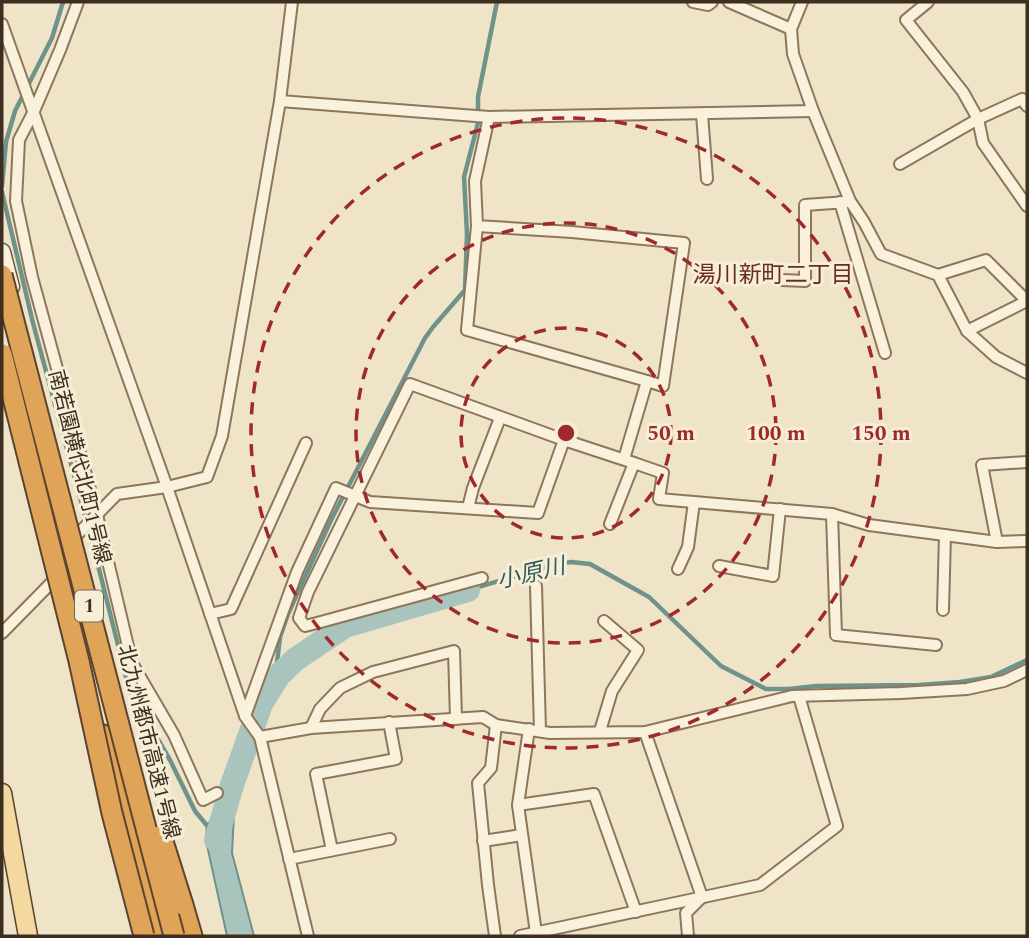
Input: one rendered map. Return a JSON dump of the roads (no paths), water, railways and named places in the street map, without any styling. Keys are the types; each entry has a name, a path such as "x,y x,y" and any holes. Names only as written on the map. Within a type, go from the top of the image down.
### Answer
{"highway":[{"name":"北九州都市高速1号線","path":"2,275 174,936"},
{"name":"1","path":"2,354 144,936"},
{"path":"79,661 126,810 159,936"},
{"path":"111,688 141,773 192,936"}],"main road":[{"path":"2,793 28,936"}],"street":[{"path":"78,2 34,111 19,140 16,201 32,277 97,514 132,663 174,736 203,800 218,793"},
{"path":"2,633 51,582 75,537 117,494 207,478 222,436 280,101 292,2"},
{"path":"693,2 708,5 712,2"},
{"path":"729,2 791,29"},
{"path":"802,2 791,29 793,54 845,202 885,353"},
{"path":"928,2 906,20 963,92 978,119 983,143 1027,206"},
{"path":"2,24 167,486 245,716 260,737 308,936"},
{"path":"901,164 978,119 1021,99 1027,106"},
{"path":"280,101 489,117 813,111"},
{"path":"702,114 707,179"},
{"path":"477,226 684,243 663,386 467,330 477,226 475,181 489,117"},
{"path":"845,202 864,222 881,254 938,275 986,260 1027,301 967,331"},
{"path":"782,280 805,281 805,205 845,202"},
{"name":"南若園横代北町1号線","path":"2,252 181,936"},
{"path":"938,275 967,331 996,357 1027,373"},
{"path":"2,367 136,936"},
{"path":"610,524 629,461 647,381"},
{"path":"482,578 305,626 299,618 307,592 410,384 500,418 663,473 659,499 832,514 869,525 997,542 1027,541"},
{"path":"468,508 500,418"},
{"path":"245,716 297,572 336,488 370,502 538,513 564,440"},
{"path":"210,614 231,609 306,443"},
{"path":"997,542 982,464 1027,462"},
{"path":"678,569 688,547 694,502"},
{"path":"719,566 773,576 780,509"},
{"path":"832,514 836,635 936,645"},
{"path":"943,610 945,535"},
{"path":"297,572 313,580"},
{"path":"536,586 534,730 518,805 536,933"},
{"path":"600,731 612,691 638,650 604,621"},
{"path":"311,728 320,709 340,688 373,672 454,651 456,719"},
{"path":"260,737 311,728 483,717 496,725 551,733 645,732 792,696 967,689 1004,681 1027,670"},
{"path":"520,936 760,885 837,826 799,696"},
{"path":"332,850 316,774 396,759 389,722"},
{"path":"495,936 478,783 491,768 496,725"},
{"path":"645,732 702,898"},
{"path":"518,805 594,794 635,912"},
{"path":"483,841 522,835"},
{"path":"289,859 390,839"},
{"path":"688,936 686,913 702,898"}],"water":[{"path":"227,808 234,814 232,853 254,936 227,936 206,841 207,824"}],"waterway":[{"path":"2,186 6,142 15,111 52,38 63,2"},
{"path":"275,680 280,637 288,614 332,518 425,338 465,290 467,234 464,177 478,123 478,97 497,2"},
{"path":"2,192 33,323 129,689 170,760 195,811 209,828"},
{"name":"小原川","path":"468,590 557,564 590,564 649,597 721,666 766,689 960,682 991,677 1027,660"},
{"name":"小原川","path":"216,840 261,704 279,675 296,659 345,626 468,590"}],"district":[{"name":"湯川新町二丁目","path":"773,275"}]}
